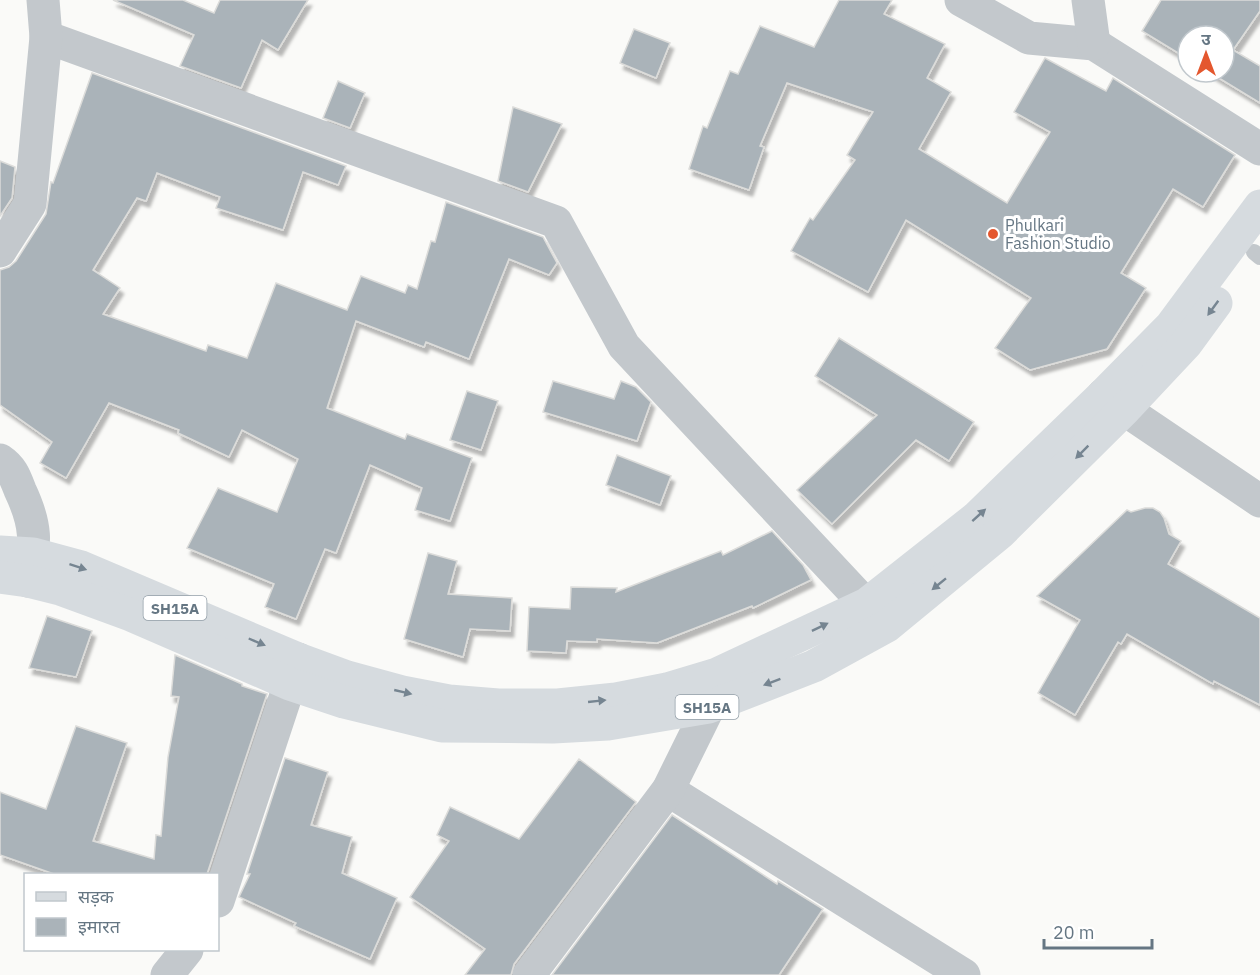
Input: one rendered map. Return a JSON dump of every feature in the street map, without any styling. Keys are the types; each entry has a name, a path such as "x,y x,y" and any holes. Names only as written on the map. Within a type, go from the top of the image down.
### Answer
{"main road":[{"name":"SH15A","path":"0,552 21,571 81,567 294,672 344,702 442,726 553,727 608,724 709,707 814,666 877,615 1000,533 1114,402 1260,206"},
{"name":"SH15A","path":"1114,402 1186,344 1258,251"},
{"name":"SH15A","path":"294,672 347,677 449,702 558,705 616,699 667,690 877,615"}],"street":[{"path":"0,250 30,204 46,37 43,0"},
{"path":"961,0 1029,38 1094,44 1260,149"},
{"path":"1088,0 1094,44"},
{"path":"46,37 556,222 624,346 877,615"},
{"path":"1114,402 1260,501"},
{"path":"0,460 10,467 30,512 34,535 21,571"},
{"path":"219,897 294,672"},
{"path":"529,975 668,790 709,707 717,674"},
{"path":"668,790 964,975"},
{"path":"167,975 186,951"}],"building":[{"path":"113,0 183,0 214,13 220,0 308,0 278,50 262,40 241,88 180,66 194,35"},
{"path":"839,0 892,0 884,14 945,44 927,78 951,92 919,149 1007,203 1050,132 1014,112 1045,58 1106,91 1113,78 1235,155 1203,207 1173,189 1121,273 1146,288 1107,349 1030,370 995,348 1031,298 906,220 868,292 791,251 810,218 813,220 855,160 847,155 873,112 787,83 760,146 764,147 749,190 689,169 703,126 707,128 730,71 738,74 760,26 814,47"},
{"path":"1161,0 1260,0 1260,11 1236,46 1236,24 1176,24 1176,52 1142,31"},
{"path":"634,29 670,43 656,78 620,63"},
{"path":"1236,52 1260,66 1260,103 1229,84 1236,84"},
{"path":"92,73 346,166 338,185 303,172 283,230 216,208 220,197 157,173 146,201 137,198 93,270 120,288 103,314 206,351 208,345 247,358 276,283 347,310 361,276 405,293 408,285 417,289 431,241 435,242 446,202 543,237 557,263 549,275 509,259 469,359 426,342 424,347 356,321 327,408 405,439 407,434 472,458 450,521 415,510 422,488 370,465 336,553 325,549 296,619 265,607 274,584 187,548 218,488 277,512 298,459 242,430 229,457 178,433 179,430 109,403 66,478 40,463 52,442 0,405 0,270 16,261 46,214 51,182 53,183"},
{"path":"338,81 365,93 350,128 323,118"},
{"path":"513,107 562,124 528,192 498,181"},
{"path":"0,161 15,167 12,198 0,216"},
{"path":"839,338 974,422 949,461 916,440 832,524 797,490 877,415 815,376"},
{"path":"553,381 614,399 621,381 636,387 651,402 637,441 543,412"},
{"path":"467,391 498,401 481,450 450,440"},
{"path":"617,455 671,476 660,505 606,485"},
{"path":"1153,508 1160,512 1169,534 1181,541 1168,564 1260,618 1260,705 1214,681 1213,684 1127,634 1121,644 1118,642 1075,715 1038,693 1080,620 1037,596 1127,510 1131,512"},
{"path":"772,531 803,565 811,580 753,608 752,606 657,643 597,639 597,642 567,641 566,653 527,651 529,607 570,609 571,587 617,588 616,592 721,551 723,555"},
{"path":"428,553 457,561 448,594 512,598 510,631 470,629 463,657 404,639"},
{"path":"47,616 92,631 76,677 29,668"},
{"path":"175,655 242,684 242,686 267,694 207,873 51,873 0,855 0,792 46,809 76,726 127,743 93,841 154,859 156,835 161,836 168,757 179,697 171,696"},
{"path":"285,758 328,772 311,825 352,837 342,873 397,898 370,959 294,926 296,923 239,897 250,874 247,874"},
{"path":"579,759 636,802 514,964 511,975 465,975 485,949 410,897 449,841 437,835 450,807 519,839"},
{"path":"672,815 777,884 778,881 823,909 779,975 552,975"}],"place":[{"name":"Phulkari Fashion Studio","path":"993,234"}]}
